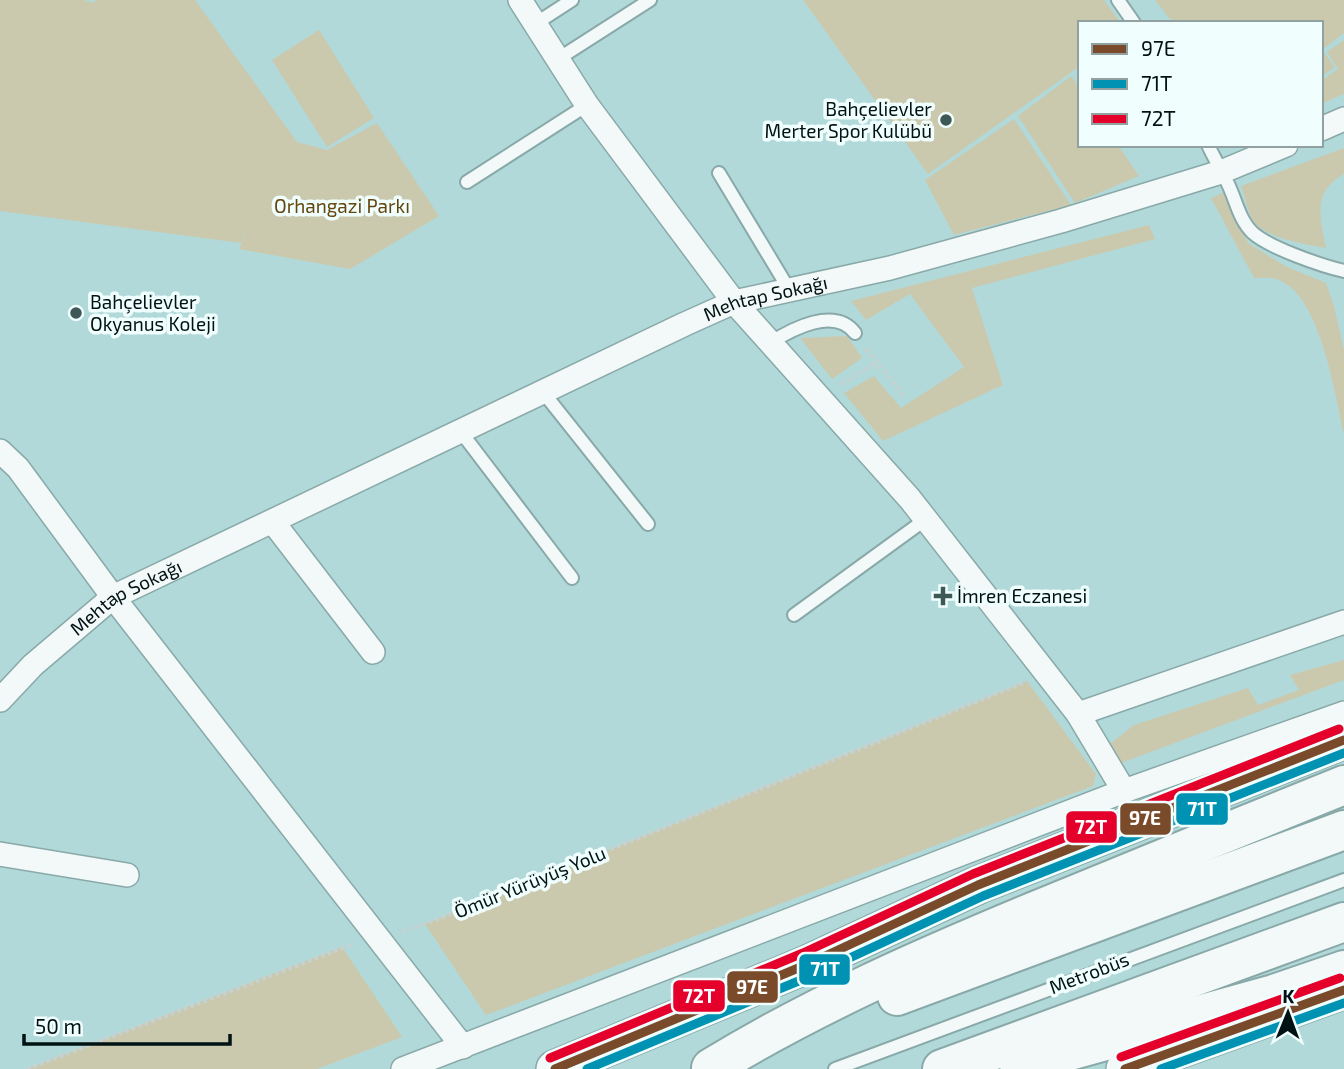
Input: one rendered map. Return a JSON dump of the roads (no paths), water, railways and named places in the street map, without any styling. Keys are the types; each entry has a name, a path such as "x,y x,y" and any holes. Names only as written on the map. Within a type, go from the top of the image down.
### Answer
{"highway":[{"path":"709,1068 833,999 949,947 1344,785"},
{"path":"709,1068 1344,830"},
{"path":"942,1069 1344,922"},
{"path":"1000,1069 1274,994 1344,970"}],"main road":[{"path":"555,1069 795,970 978,885 1344,740"},
{"path":"1125,1069 1344,990"}],"street":[{"path":"520,0 587,105 734,302 926,519 1078,714 1124,791"},
{"path":"1323,128 1344,119"},
{"name":"Mehtap Sokağı","path":"0,701 33,665 113,597 734,302 890,268 1061,221 1221,172 1281,147"},
{"path":"0,451 18,468 113,597 463,1047"},
{"path":"273,522 373,652"},
{"path":"1078,714 1344,622"},
{"path":"403,1069 1124,791 1344,713"},
{"path":"0,854 127,876"}],"lane":[{"path":"535,24 572,0"},
{"path":"558,59 650,0"},
{"path":"1118,0 1133,21"},
{"path":"467,181 587,105"},
{"path":"1209,147 1242,217 1254,233 1298,255 1344,271"},
{"path":"719,173 790,291"},
{"path":"770,342 792,329 827,321 841,322 850,326 855,333"},
{"path":"543,392 648,524"},
{"path":"461,432 572,578"},
{"path":"794,615 926,519"},
{"name":"Metrobüs","path":"835,1069 1344,880"}],"place":[{"name":"Bahçelievler Merter Spor Kulübü","path":"946,120"},
{"name":"Bahçelievler Okyanus Koleji","path":"76,313"},
{"name":"İmren Eczanesi","path":"943,596"}],"park label":[{"name":"Orhangazi Parkı","path":"342,206"}]}
